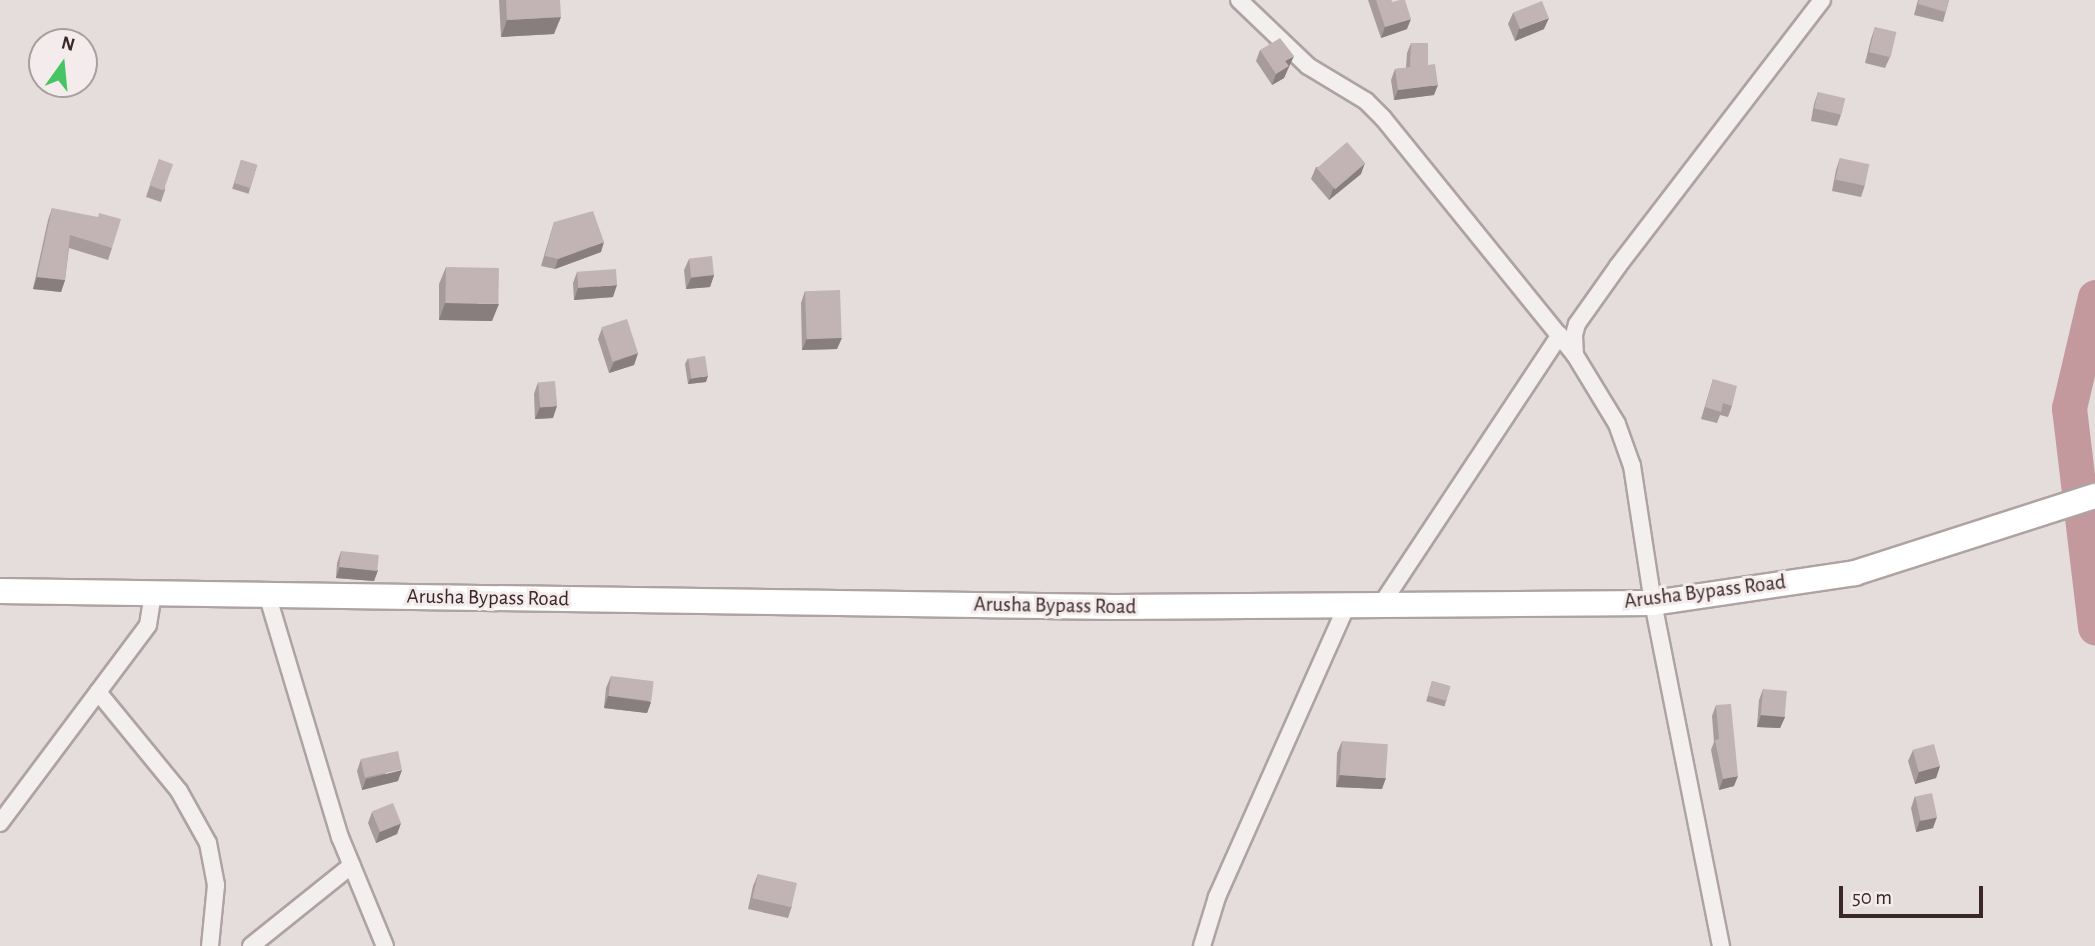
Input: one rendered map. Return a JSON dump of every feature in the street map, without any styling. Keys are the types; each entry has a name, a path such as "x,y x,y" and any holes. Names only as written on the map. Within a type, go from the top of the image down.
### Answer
{"main road":[{"name":"Arusha Bypass Road","path":"0,591 1114,607 1653,603 1855,573 2095,496"}],"street":[{"path":"1239,0 1308,66 1366,102 1383,118 1575,355 1617,424 1632,466 1653,603 1721,946"},
{"path":"1575,355 1577,324 1593,300 1822,0"},
{"path":"1381,605 1559,335"},
{"path":"0,823 148,625 153,593"},
{"path":"267,594 352,865 385,946"},
{"path":"1202,946 1217,897 1347,605"},
{"path":"98,692 178,791 208,844 216,885 210,946"},
{"path":"251,946 352,865"}],"building":[{"path":"506,0 560,0 561,17 507,20"},
{"path":"1376,0 1405,0 1411,19 1385,27"},
{"path":"1919,0 1949,0 1946,12 1918,4"},
{"path":"1542,1 1549,18 1520,29 1513,13"},
{"path":"1875,27 1896,32 1891,57 1869,52"},
{"path":"1280,38 1294,56 1285,61 1289,66 1276,74 1260,50"},
{"path":"1411,43 1428,43 1428,65 1435,64 1438,85 1398,90 1395,69 1410,67"},
{"path":"1818,92 1845,98 1841,115 1814,109"},
{"path":"1347,142 1365,163 1335,189 1317,168"},
{"path":"1840,158 1869,164 1865,186 1835,180"},
{"path":"159,159 173,164 164,190 149,185"},
{"path":"241,160 257,165 250,188 234,183"},
{"path":"52,208 98,217 99,213 121,219 112,248 70,235 65,280 37,277"},
{"path":"593,211 604,242 558,259 545,256 554,222"},
{"path":"712,256 714,275 691,277 689,258"},
{"path":"446,267 499,268 498,304 445,303"},
{"path":"616,269 617,285 578,288 577,272"},
{"path":"840,290 842,338 807,339 805,291"},
{"path":"627,319 638,353 612,362 601,327"},
{"path":"705,356 708,376 691,378 688,359"},
{"path":"1713,379 1737,386 1732,406 1723,403 1721,412 1705,407"},
{"path":"555,381 557,406 540,407 538,382"},
{"path":"341,551 379,555 377,571 339,567"},
{"path":"611,676 654,681 651,701 609,696"},
{"path":"1432,681 1450,686 1446,701 1428,695"},
{"path":"1763,689 1787,691 1785,717 1761,715"},
{"path":"1731,704 1738,776 1723,779 1715,740 1719,739 1716,705"},
{"path":"1342,741 1388,744 1386,778 1340,775"},
{"path":"1934,744 1940,766 1919,772 1913,750"},
{"path":"398,751 402,770 365,777 361,759"},
{"path":"1932,793 1937,817 1921,821 1915,797"},
{"path":"393,803 401,823 380,832 372,812"},
{"path":"758,874 797,883 791,907 752,898"}],"waterway":[{"path":"2095,297 2069,408 2095,627"}]}
